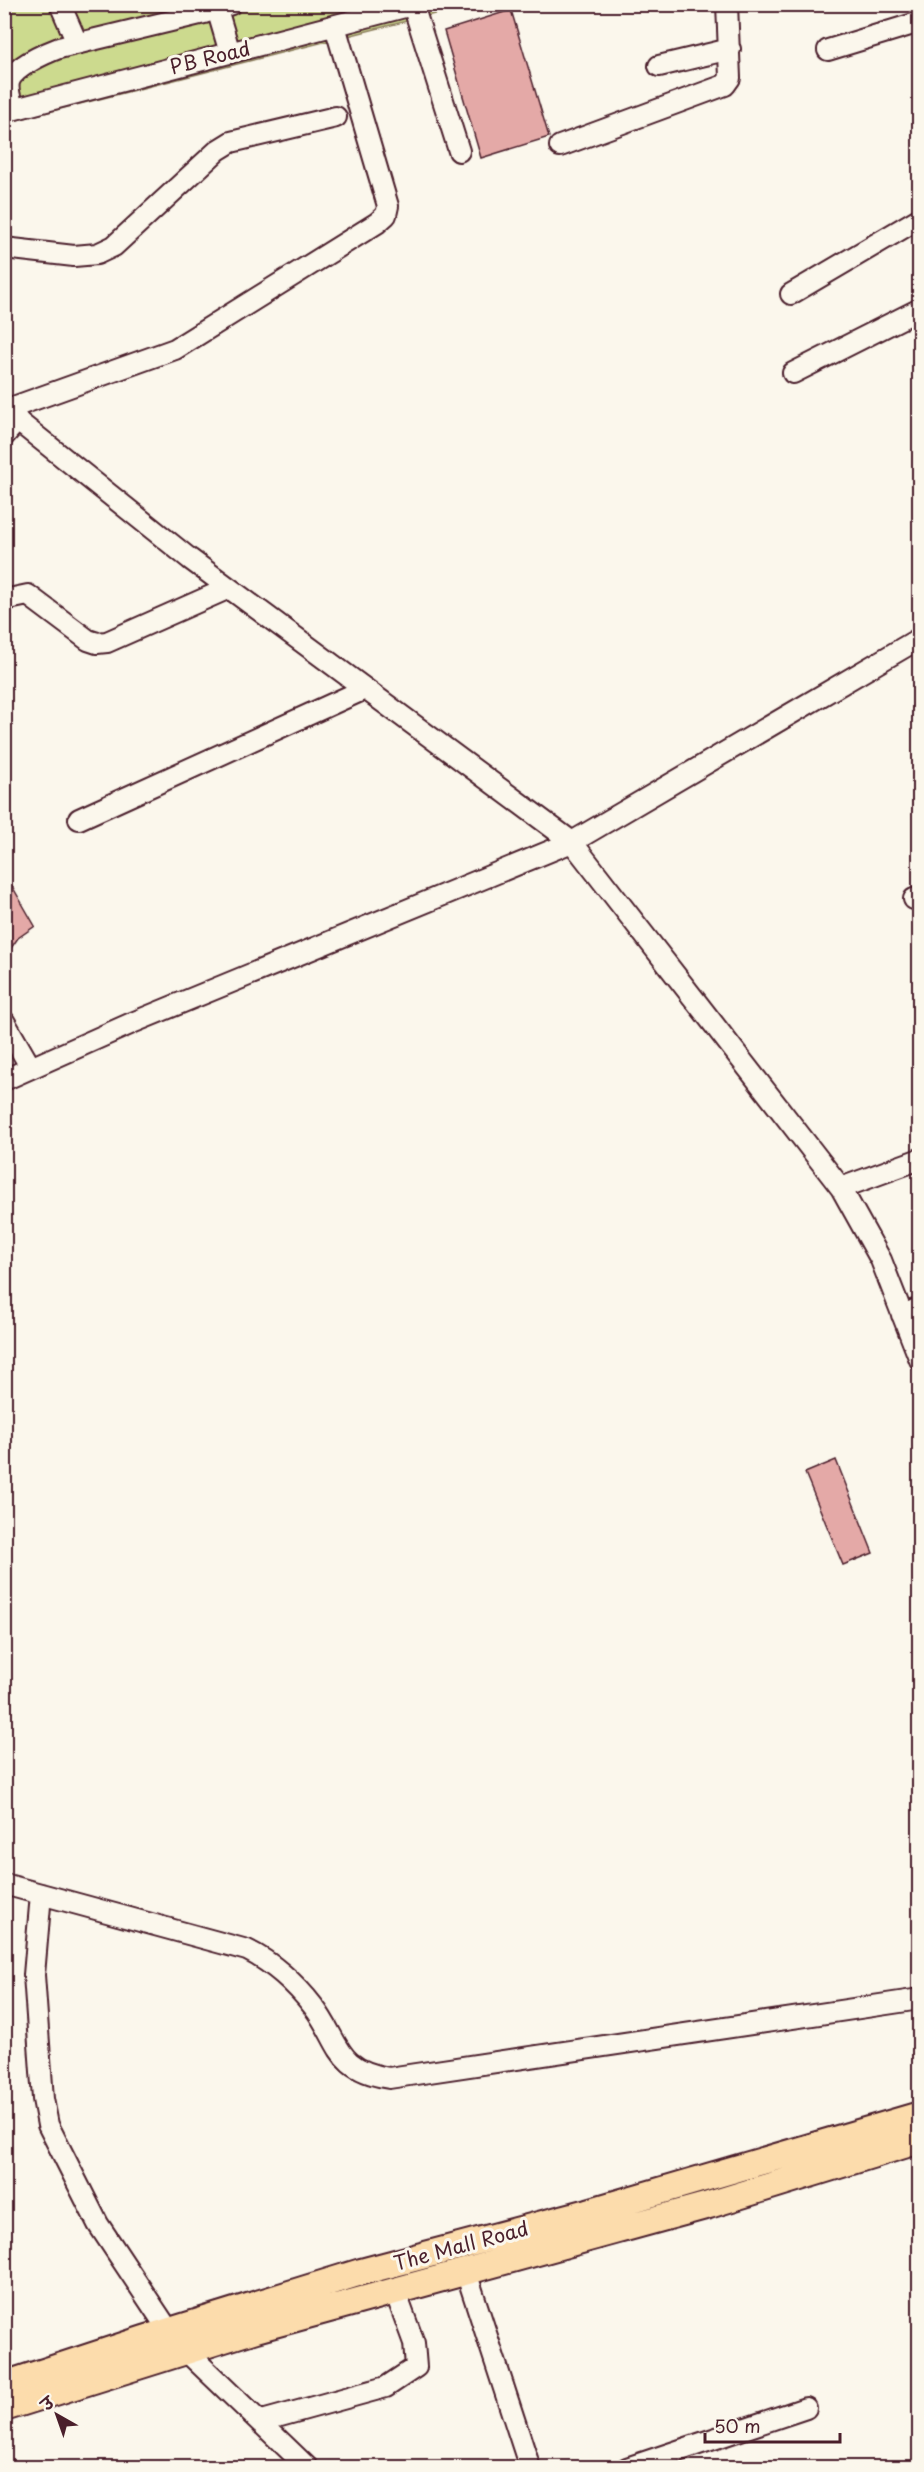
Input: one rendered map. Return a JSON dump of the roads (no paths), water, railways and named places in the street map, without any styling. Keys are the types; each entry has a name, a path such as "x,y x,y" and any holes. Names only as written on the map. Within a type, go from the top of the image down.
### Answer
{"main road":[{"name":"The Mall Road","path":"4,2408 167,2344 401,2262 588,2212 920,2115"},
{"path":"854,2134 861,2158"},
{"name":"The Mall Road","path":"4,2385 466,2272 709,2205 920,2140"},
{"path":"401,2262 402,2289"}],"street":[{"path":"60,4 77,43"},
{"path":"560,146 721,88 730,78 727,4"},
{"path":"415,5 459,151"},
{"name":"PB Road","path":"9,111 334,26 357,12 415,5"},
{"path":"9,111 9,79 40,55 77,43 224,7 230,53"},
{"path":"828,50 920,22"},
{"path":"9,413 175,349 377,223 386,214 388,206 334,26"},
{"path":"659,66 730,49"},
{"path":"4,248 74,256 97,254 114,246 218,150 231,142 336,117"},
{"path":"791,294 920,218"},
{"path":"793,373 920,309"},
{"path":"4,436 9,413"},
{"path":"9,413 229,588 572,842 841,1188 911,1311 920,1360"},
{"path":"4,600 28,595 88,640 98,643 108,642 229,588"},
{"path":"4,1080 132,1023 572,842 920,638"},
{"path":"79,819 365,689"},
{"path":"4,1021 31,1068"},
{"path":"841,1188 920,1160"},
{"path":"4,1884 247,1950 261,1957 284,1975 314,2007 342,2056 359,2069 389,2078 920,1999"},
{"path":"41,1894 33,1975 43,2099 48,2125 98,2224 167,2344 262,2421 308,2468"},
{"path":"466,2272 530,2468"},
{"path":"262,2421 386,2388 416,2367 414,2343 402,2289"},
{"path":"627,2468 806,2408"}]}
